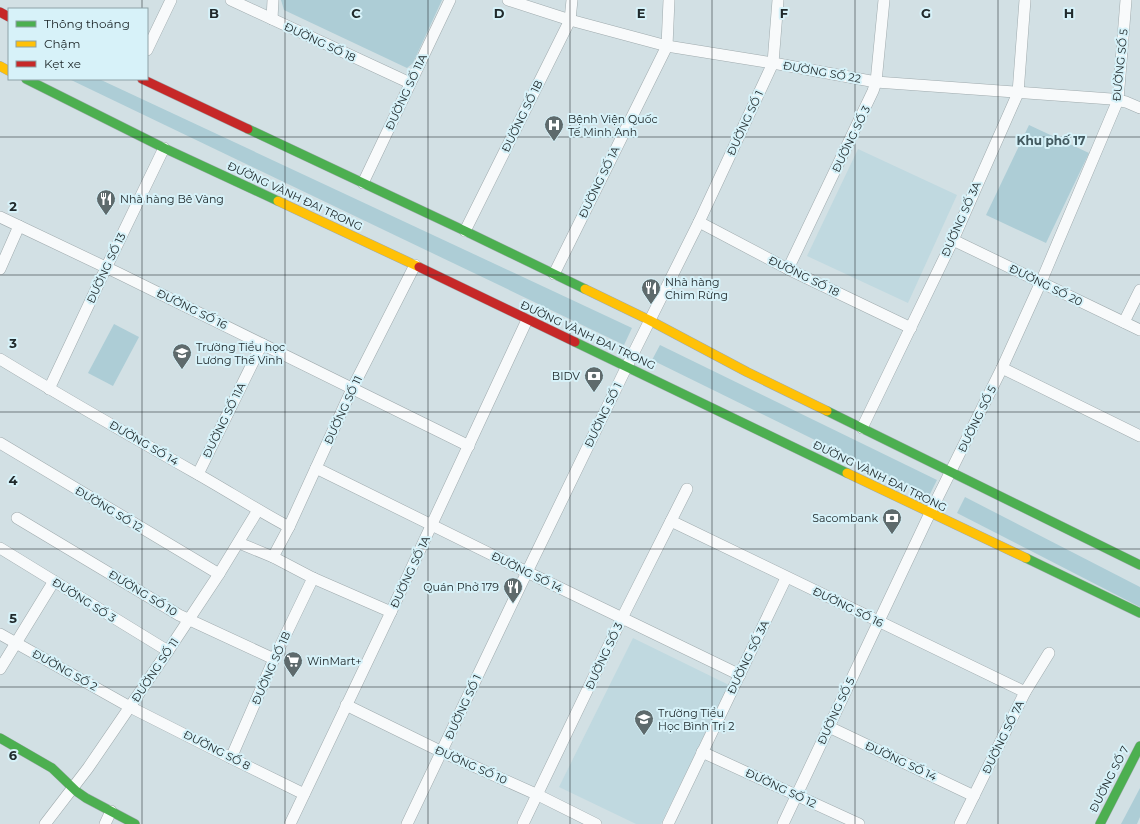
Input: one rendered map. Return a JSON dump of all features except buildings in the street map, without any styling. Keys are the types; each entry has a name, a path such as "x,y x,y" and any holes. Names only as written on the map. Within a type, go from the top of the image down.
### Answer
{"street":[{"path":"148,48 171,0"},
{"name":"ĐƯỜNG SỐ 18","path":"231,0 410,83"},
{"path":"272,19 273,0"},
{"name":"ĐƯỜNG SỐ 11A","path":"363,183 450,0"},
{"name":"ĐƯỜNG SỐ 22","path":"508,0 570,20 667,46 773,63 876,82 1102,98 1126,102 1140,108"},
{"name":"ĐƯỜNG SỐ 1B","path":"465,230 570,20 572,0"},
{"name":"ĐƯỜNG SỐ 1A","path":"554,274 667,46 669,0"},
{"name":"ĐƯỜNG SỐ 1","path":"407,824 649,320 699,222 773,63 778,0"},
{"name":"ĐƯỜNG SỐ 3","path":"788,269 874,91 884,0"},
{"name":"ĐƯỜNG SỐ 3A","path":"862,428 953,240 1018,93 1025,0"},
{"name":"ĐƯỜNG SỐ 5","path":"783,824 930,513 1002,368 1041,282 1118,100 1126,0"},
{"name":"ĐƯỜNG VÀNH ĐAI TRONG","path":"28,80 164,148 415,264 528,320 627,366 1140,613"},
{"path":"144,80 465,230 649,320 747,372 1140,565"},
{"name":"ĐƯỜNG SỐ 13","path":"49,389 164,148"},
{"name":"ĐƯỜNG SỐ 16","path":"0,217 468,446"},
{"name":"ĐƯỜNG SỐ 18","path":"699,222 788,269 911,328"},
{"path":"0,270 19,226"},
{"name":"ĐƯỜNG SỐ 20","path":"953,240 1140,330"},
{"name":"ĐƯỜNG SỐ 11","path":"274,557 352,389 415,264"},
{"path":"1124,322 1140,290"},
{"name":"ĐƯỜNG SỐ 1A","path":"290,824 528,320"},
{"name":"ĐƯỜNG SỐ 11A","path":"198,474 262,344"},
{"name":"ĐƯỜNG SỐ 14","path":"0,359 49,389 289,527"},
{"path":"1002,368 1140,436"},
{"name":"ĐƯỜNG SỐ 12","path":"0,444 219,574"},
{"name":"ĐƯỜNG SỐ 14","path":"316,468 431,526 740,674"},
{"name":"ĐƯỜNG SỐ 3","path":"523,824 622,618 687,489"},
{"name":"ĐƯỜNG SỐ 11","path":"46,824 73,788 189,620 258,510"},
{"name":"ĐƯỜNG SỐ 10","path":"17,518 189,620 274,659"},
{"name":"ĐƯỜNG SỐ 16","path":"671,521 786,578 1025,692"},
{"path":"238,543 274,557 313,578 391,612"},
{"name":"ĐƯỜNG SỐ 3","path":"0,548 168,651"},
{"name":"ĐƯỜNG SỐ 1B","path":"231,758 274,659 313,578"},
{"name":"ĐƯỜNG SỐ 3A","path":"668,824 786,578"},
{"path":"0,668 54,581"},
{"name":"ĐƯỜNG SỐ 2","path":"0,634 130,706"},
{"name":"ĐƯỜNG SỐ 7A","path":"960,824 1025,692 1049,653"},
{"name":"ĐƯỜNG SỐ 10","path":"346,705 442,752 538,795 596,824"},
{"name":"ĐƯỜNG SỐ 8","path":"130,706 304,794"},
{"name":"ĐƯỜNG SỐ 14","path":"829,727 974,796"},
{"path":"0,738 52,768 87,799 135,824"},
{"name":"ĐƯỜNG SỐ 7","path":"1100,824 1140,746"},
{"name":"ĐƯỜNG SỐ 12","path":"702,752 860,824"},
{"path":"105,824 111,812"}],"shaded area":[{"path":"281,0 442,0 413,63 407,68 284,10"},
{"path":"71,80 101,80 632,328 624,345"},
{"path":"1029,125 1089,153 1046,243 986,215"},
{"path":"858,149 957,195 908,303 807,256"},
{"path":"114,324 139,337 113,386 88,373"},
{"path":"660,345 937,480 929,496 652,360"},
{"path":"965,497 1140,587 1140,607 957,513"},
{"name":"Trường Tiểu Học Bình Trị 2","path":"633,638 729,685 661,824 636,824 559,787"},
{"path":"1140,788 1140,817 1137,824 1121,824"}],"traffic: fast":[{"path":"28,80 164,148 278,201"},
{"path":"248,129 585,289"},
{"path":"575,342 847,473"},
{"path":"827,411 1140,565"},
{"path":"1026,558 1140,613"},
{"path":"0,738 52,768 76,791 86,798 135,824"},
{"path":"1100,824 1140,746"}],"traffic: slow":[{"path":"0,66 8,70"},
{"path":"278,201 419,267"},
{"path":"585,289 827,411"},
{"path":"847,473 1026,558"}],"traffic: jam":[{"path":"0,12 8,16"},
{"path":"144,80 248,129"},
{"path":"419,267 575,342"}],"place":[{"name":"Bệnh Viện Quốc Tế Minh Anh","path":"554,142"},
{"name":"Nhà hàng Bê Vàng","path":"106,216"},
{"name":"Nhà hàng Chim Rừng","path":"651,305"},
{"name":"Trường Tiểu học Lương Thế Vinh","path":"182,370"},
{"name":"BIDV","path":"594,393"},
{"name":"Sacombank","path":"892,535"},
{"name":"Quán Phở 179","path":"513,604"},
{"name":"WinMart+","path":"293,678"},
{"name":"Trường Tiểu Học Bình Trị 2","path":"644,736"}],"district":[{"name":"Khu phố 17","path":"1051,141"}]}
